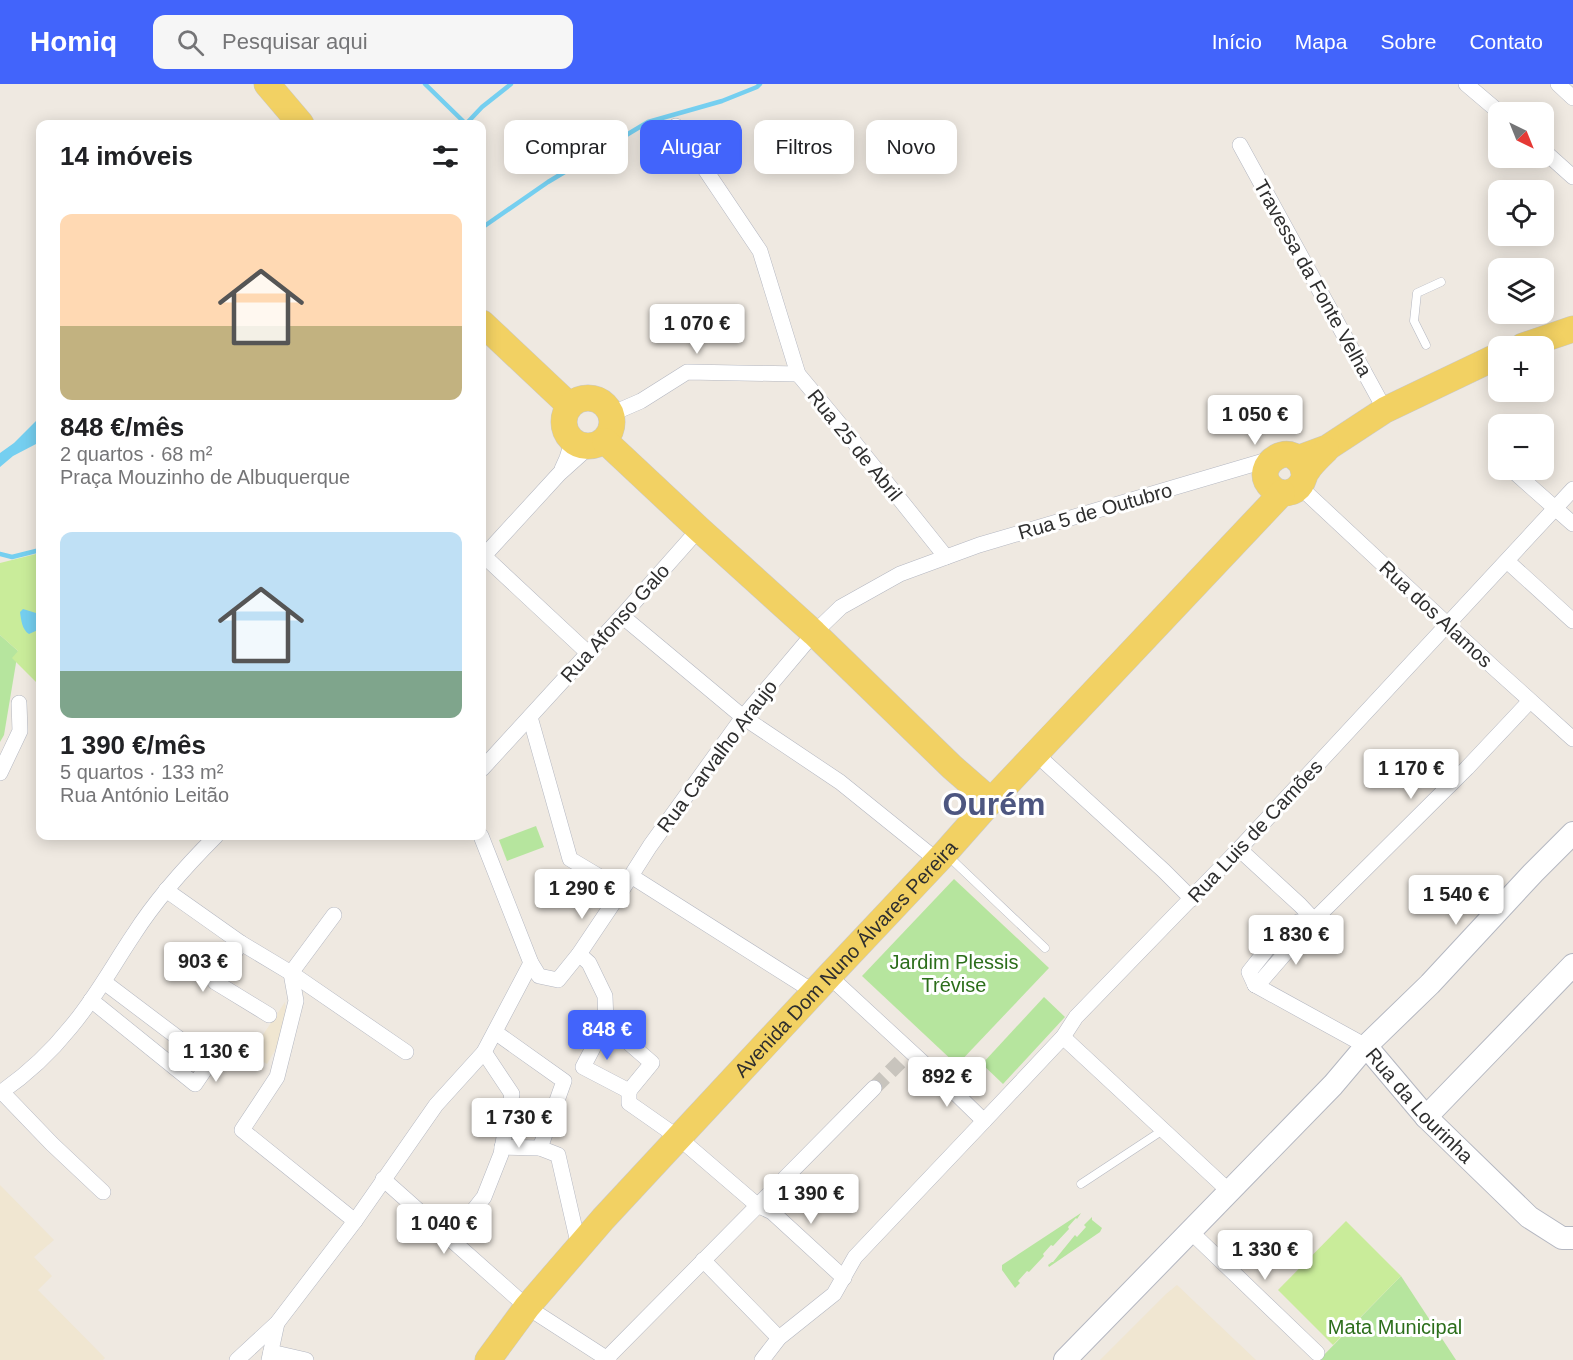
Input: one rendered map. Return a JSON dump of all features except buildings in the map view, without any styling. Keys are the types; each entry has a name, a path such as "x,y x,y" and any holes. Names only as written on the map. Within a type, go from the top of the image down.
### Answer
{"main road":[{"path":"267,84 298,120"},
{"path":"486,327 569,405"},
{"path":"1552,336 1573,329"},
{"path":"1554,344 1573,341"},
{"path":"1280,475 1385,410 1488,361"},
{"path":"589,443 612,428 611,414 601,401 584,398 569,405 563,417 564,431 589,443 699,529 814,633 952,767 991,801"},
{"name":"Avenida Dom Nuno Álvares Pereira","path":"493,1359 527,1307 603,1220 991,801 1264,513 1280,475"}],"street":[{"path":"1466,84 1488,103"},
{"path":"1558,84 1573,98"},
{"name":"Travessa da Fonte Velha","path":"1240,145 1385,410"},
{"path":"1554,160 1573,177"},
{"path":"708,174 760,251 798,375"},
{"name":"Rua 25 de Abril","path":"611,414 641,401 687,372 798,375 946,557"},
{"path":"486,554 559,474 567,458 589,443"},
{"name":"Rua 5 de Outubro","path":"946,557 979,545 1280,475"},
{"name":"Rua dos Alamos","path":"1280,475 1573,740"},
{"path":"1524,480 1573,524"},
{"name":"Rua Luis de Camões","path":"765,1359 779,1338 834,1294 855,1257 1062,1037 1077,1017 1239,849 1573,489"},
{"name":"Rua Afonso Galo","path":"486,765 699,529"},
{"name":"Rua Carvalho Araujo","path":"531,963 539,976 558,980 579,954 650,846 743,717 814,633 840,607 900,574 946,557"},
{"path":"486,560 588,653"},
{"path":"1507,561 1573,621"},
{"path":"622,616 743,717 840,782 941,857"},
{"path":"1239,849 1314,920 1467,768 1530,701"},
{"path":"0,773 20,730 19,703"},
{"path":"530,717 570,859 622,890"},
{"path":"1036,754 1192,899"},
{"path":"1054,1360 1070,1355 1333,1086 1366,1046 1430,984 1573,833"},
{"path":"103,1192 1,1092 44,1057 70,1028 166,890 180,872 212,840"},
{"path":"237,1360 277,1323 355,1221 436,1105 484,1052 531,963 483,840"},
{"path":"631,876 821,984 905,1057 984,1121"},
{"path":"166,890 241,943 291,973 406,1052"},
{"path":"334,915 291,973 296,1000 276,1077 242,1130 355,1221"},
{"name":"Rua da Lourinha","path":"1314,920 1262,980 1255,985 1366,1046 1426,1117 1529,1217 1562,1238 1573,1238"},
{"path":"241,943 215,982 269,1015"},
{"path":"540,1148 564,1081 583,1067 606,1023 605,996 589,963 579,954"},
{"path":"1426,1117 1573,965"},
{"path":"91,1000 195,1083 210,1062 104,982"},
{"path":"606,1023 652,1063 629,1091 629,1103 679,1138 757,1205 772,1212 844,1278"},
{"path":"495,1032 564,1081"},
{"path":"1062,1037 1230,1192"},
{"path":"451,1239 484,1197 501,1154 512,1094 484,1052"},
{"path":"583,1067 629,1091"},
{"path":"383,1179 527,1307 608,1359 874,1088"},
{"path":"502,1147 540,1148 558,1155 579,1247"},
{"path":"1191,1232 1317,1353"},
{"path":"703,1260 779,1338"},
{"path":"277,1323 270,1356 306,1360"}],"lane":[{"path":"1426,345 1414,321 1417,293 1441,282"},
{"path":"941,857 1045,948"},
{"path":"1081,1184 1163,1130"}],"shaded area":[{"path":"285,1002 286,1012 277,1047 267,1064 250,1054"},
{"path":"0,1185 54,1240 34,1257 52,1276 38,1290 105,1358 103,1360 0,1360"},
{"path":"1177,1285 1256,1360 1100,1360"}],"green space":[{"path":"36,554 36,682 12,658 18,651 0,635 0,563"},
{"path":"0,635 18,651 4,735 0,742"},
{"path":"536,826 544,847 507,861 499,840"},
{"name":"Jardim Plessis Trévise","path":"954,879 1049,968 957,1065 862,976"},
{"path":"1044,997 1065,1017 1003,1084 982,1064"},
{"path":"1081,1213 1068,1227 1069,1229 1043,1254 1044,1256 1018,1281 1020,1283 1015,1288 1002,1270 1002,1265"},
{"path":"1092,1217 1092,1220 1102,1228 1100,1232 1049,1267 1048,1265 1075,1235 1077,1237"},
{"path":"1346,1221 1401,1276 1333,1345 1278,1290"},
{"name":"Mata Municipal","path":"1401,1276 1456,1360 1319,1360"}],"water":[{"path":"36,421 36,444 13,456 0,467 0,453 14,443"},
{"path":"23,609 36,613 36,631 29,634 27,632 23,627 20,612"}],"waterway":[{"path":"425,84 462,120"},
{"path":"470,120 511,84"},
{"path":"486,225 548,182 648,122 722,101 760,84"},
{"path":"0,554 12,557 36,551"}],"tunnel":[{"path":"874,1088 900,1062"}],"district":[{"name":"Ourém","path":"994,804"}]}
